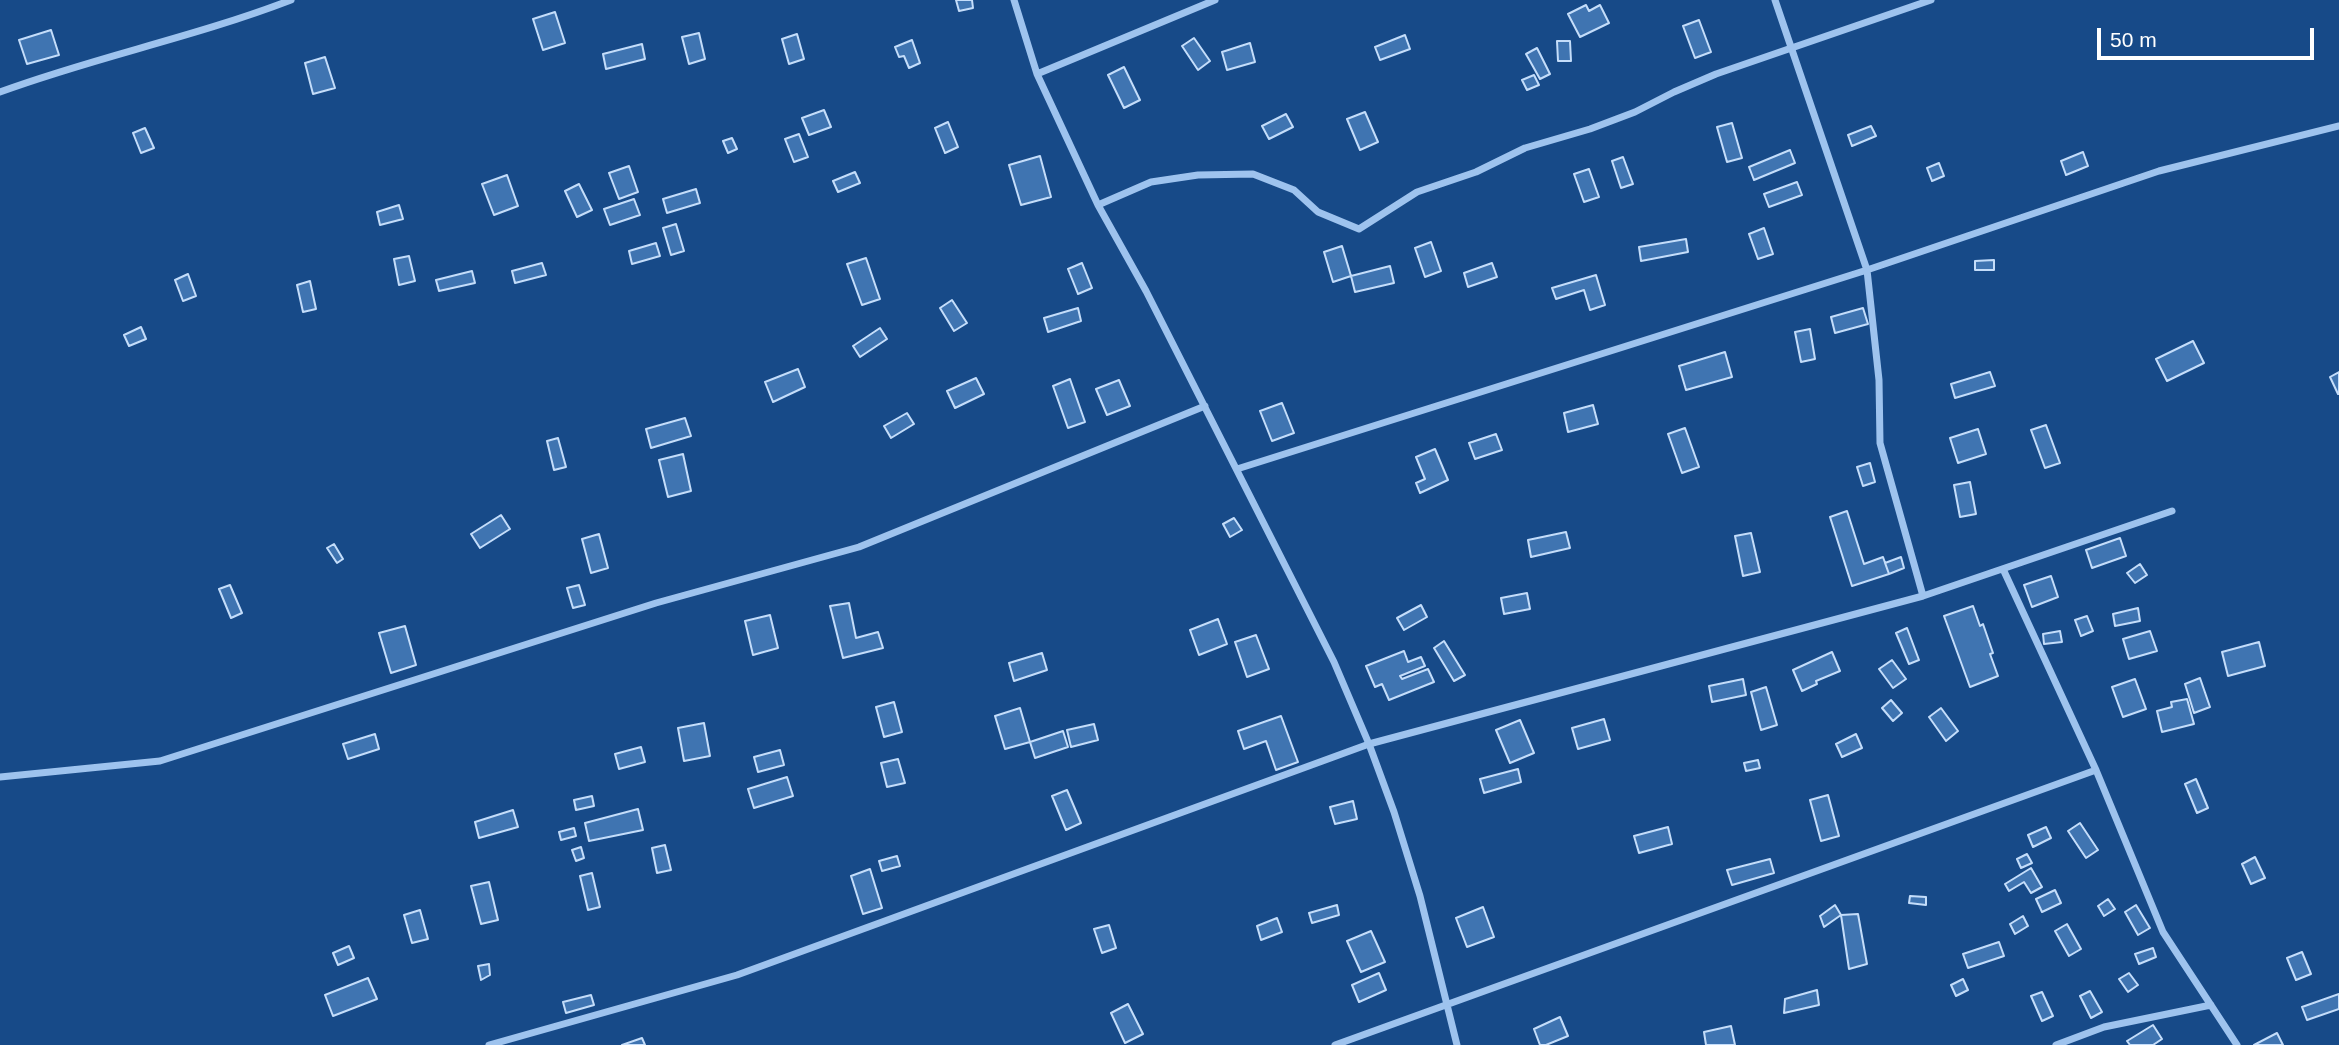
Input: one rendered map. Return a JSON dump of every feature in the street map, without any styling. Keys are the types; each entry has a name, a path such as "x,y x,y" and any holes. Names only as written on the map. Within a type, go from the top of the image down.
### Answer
{"street":[{"path":"0,92 53,73 243,18 291,0"},
{"path":"1014,0 1037,74 1098,205 1146,291 1237,469 1334,662 1369,744 1420,896 1457,1045"},
{"path":"1037,74 1215,0"},
{"path":"1775,0 1867,270 1879,380 1880,443 1923,596"},
{"path":"1098,205 1151,182 1198,175 1253,174 1294,190 1318,212 1359,229 1417,192 1476,172 1525,148 1590,129 1635,112 1716,74 1793,50 1931,0"},
{"path":"1237,469 1867,270 2159,171 2339,126"},
{"path":"0,777 160,761 656,603 859,547 1205,406"},
{"path":"489,1045 737,975 1369,744 1923,596 2172,511"},
{"path":"2003,569 2096,770 2163,932 2237,1045"},
{"path":"1335,1045 2096,770"},
{"path":"2056,1045 2104,1027 2211,1005"}],"building":[{"path":"956,0 972,0 973,8 959,11"},
{"path":"1586,5 1589,11 1600,5 1609,23 1580,37 1568,14"},
{"path":"555,12 565,43 543,50 533,19"},
{"path":"1699,20 1711,52 1695,58 1683,26"},
{"path":"51,30 59,55 27,64 19,40"},
{"path":"699,33 705,59 689,64 682,37"},
{"path":"797,34 804,59 789,64 782,39"},
{"path":"1405,35 1410,49 1380,60 1375,47"},
{"path":"1194,38 1210,61 1198,70 1182,46"},
{"path":"912,40 920,63 909,68 904,56 899,57 895,47"},
{"path":"1557,41 1570,41 1571,61 1558,61"},
{"path":"1250,43 1255,62 1227,70 1222,52"},
{"path":"642,44 645,59 606,69 603,54"},
{"path":"1537,48 1550,74 1540,79 1526,54"},
{"path":"325,57 335,88 313,94 305,63"},
{"path":"1124,67 1140,100 1124,108 1108,75"},
{"path":"1534,75 1539,85 1527,90 1522,80"},
{"path":"824,110 831,127 809,135 802,118"},
{"path":"1365,112 1378,142 1360,150 1347,119"},
{"path":"1286,114 1293,127 1269,139 1262,126"},
{"path":"948,122 958,147 945,153 935,128"},
{"path":"1732,123 1742,158 1727,162 1717,127"},
{"path":"1871,126 1876,136 1852,146 1848,135"},
{"path":"145,128 154,148 141,153 133,133"},
{"path":"799,134 808,157 794,162 785,139"},
{"path":"732,138 737,149 728,153 723,141"},
{"path":"1790,150 1795,163 1754,180 1749,167"},
{"path":"2083,152 2088,166 2066,175 2061,161"},
{"path":"1040,156 1051,197 1021,205 1009,165"},
{"path":"1623,157 1633,184 1621,188 1612,161"},
{"path":"1939,163 1944,176 1932,181 1927,168"},
{"path":"629,166 638,192 619,199 609,173"},
{"path":"1589,169 1599,197 1584,202 1574,174"},
{"path":"855,172 860,183 838,192 833,181"},
{"path":"507,175 518,206 494,215 482,184"},
{"path":"1797,182 1802,195 1769,207 1764,194"},
{"path":"579,184 592,210 577,217 565,191"},
{"path":"696,189 700,203 667,213 663,199"},
{"path":"634,199 640,215 610,225 604,209"},
{"path":"399,205 403,219 380,225 377,212"},
{"path":"676,224 684,251 671,255 663,228"},
{"path":"1764,228 1773,254 1758,259 1749,234"},
{"path":"1686,239 1688,252 1641,261 1639,247"},
{"path":"1431,242 1441,271 1425,277 1415,248"},
{"path":"656,243 660,256 632,264 629,251"},
{"path":"1342,246 1351,276 1333,282 1324,252"},
{"path":"409,256 415,281 399,285 394,259"},
{"path":"866,258 880,299 862,305 847,264"},
{"path":"1994,260 1994,270 1975,270 1975,261"},
{"path":"542,263 546,275 515,283 512,271"},
{"path":"1082,263 1092,288 1078,294 1068,269"},
{"path":"1492,263 1497,277 1468,287 1464,273"},
{"path":"1390,266 1394,283 1355,292 1351,276"},
{"path":"472,271 475,283 439,291 436,280"},
{"path":"188,274 196,296 183,301 175,280"},
{"path":"1596,275 1605,305 1590,310 1584,290 1556,299 1552,288"},
{"path":"310,281 316,309 303,312 297,285"},
{"path":"952,300 967,323 954,331 940,308"},
{"path":"1078,308 1081,321 1048,332 1044,318"},
{"path":"1863,308 1868,324 1835,333 1831,317"},
{"path":"141,327 146,339 129,346 124,335"},
{"path":"880,328 887,339 860,357 853,346"},
{"path":"1810,329 1815,359 1801,362 1795,332"},
{"path":"2193,341 2204,363 2167,381 2156,359"},
{"path":"1725,352 1732,377 1686,390 1679,366"},
{"path":"798,369 805,387 773,402 765,382"},
{"path":"1990,372 1995,386 1955,398 1951,384"},
{"path":"2339,372 2339,394 2338,394 2330,377"},
{"path":"976,378 984,394 955,408 947,391"},
{"path":"1070,379 1085,422 1068,428 1053,386"},
{"path":"1119,380 1130,406 1107,415 1096,389"},
{"path":"1282,403 1294,433 1272,441 1260,411"},
{"path":"1593,405 1598,424 1568,432 1564,413"},
{"path":"907,413 914,424 891,438 884,426"},
{"path":"685,418 691,436 651,448 646,429"},
{"path":"2046,425 2060,463 2045,468 2031,430"},
{"path":"1685,428 1699,467 1682,473 1668,434"},
{"path":"1978,429 1986,454 1958,463 1950,438"},
{"path":"1496,434 1502,450 1475,459 1469,443"},
{"path":"558,438 566,467 554,470 547,441"},
{"path":"1435,449 1448,480 1420,493 1416,483 1425,479 1416,457"},
{"path":"683,454 691,491 668,497 659,460"},
{"path":"1870,463 1875,482 1863,486 1857,467"},
{"path":"1970,482 1976,514 1960,517 1954,485"},
{"path":"1847,511 1864,564 1883,557 1889,574 1852,586 1830,517"},
{"path":"501,515 510,529 480,548 471,534"},
{"path":"1234,518 1242,530 1230,537 1223,524"},
{"path":"1566,532 1570,548 1531,557 1528,540"},
{"path":"1751,533 1760,572 1743,576 1735,536"},
{"path":"599,534 608,568 591,573 582,539"},
{"path":"2120,538 2126,556 2092,568 2086,550"},
{"path":"334,544 343,559 337,563 327,548"},
{"path":"1901,557 1904,568 1889,574 1885,563"},
{"path":"2140,564 2147,575 2135,583 2127,573"},
{"path":"2051,576 2058,597 2032,607 2024,585"},
{"path":"230,585 242,613 231,618 219,589"},
{"path":"579,585 585,605 573,608 567,588"},
{"path":"1527,593 1530,609 1504,614 1501,598"},
{"path":"849,603 856,638 878,632 883,648 843,658 830,606"},
{"path":"1421,605 1427,617 1404,630 1397,618"},
{"path":"1973,606 1980,626 1983,624 1998,676 1970,687 1944,616"},
{"path":"2138,608 2140,621 2115,626 2113,614"},
{"path":"770,615 778,648 753,655 745,621"},
{"path":"2087,616 2093,631 2081,636 2075,620"},
{"path":"1218,619 1227,644 1199,655 1190,630"},
{"path":"405,626 416,665 391,673 379,633"},
{"path":"1907,628 1919,660 1909,664 1896,633"},
{"path":"2060,631 2062,642 2044,644 2043,634"},
{"path":"2150,631 2157,651 2129,659 2123,639"},
{"path":"1256,635 1269,669 1247,677 1235,642"},
{"path":"1444,641 1465,675 1454,681 1434,648"},
{"path":"2259,642 2265,666 2228,676 2222,652"},
{"path":"1404,651 1408,662 1421,657 1425,666 1400,676 1402,679 1428,669 1434,682 1389,700 1382,684 1375,687 1366,666"},
{"path":"1832,652 1840,671 1816,681 1817,684 1802,691 1793,670"},
{"path":"1042,653 1047,670 1014,681 1009,663"},
{"path":"1892,660 1906,679 1893,688 1879,669"},
{"path":"2200,678 2210,707 2194,713 2185,684"},
{"path":"1743,679 1746,695 1712,702 1709,686"},
{"path":"2135,679 2146,709 2123,717 2112,687"},
{"path":"1766,687 1777,725 1761,730 1751,692"},
{"path":"2187,699 2194,724 2162,732 2157,711 2172,707 2171,702"},
{"path":"1891,700 1902,713 1893,721 1882,708"},
{"path":"894,702 902,732 884,737 876,707"},
{"path":"1020,708 1030,742 1005,749 995,716"},
{"path":"1941,708 1958,731 1946,741 1929,717"},
{"path":"1281,716 1298,762 1276,770 1266,741 1244,749 1238,731"},
{"path":"1604,719 1610,740 1578,749 1572,728"},
{"path":"1520,720 1534,753 1510,763 1496,730"},
{"path":"704,723 710,756 684,761 678,728"},
{"path":"1094,724 1098,740 1071,747 1067,730"},
{"path":"1063,731 1068,747 1035,758 1030,742"},
{"path":"375,734 379,749 348,759 343,744"},
{"path":"1856,734 1862,748 1842,757 1836,744"},
{"path":"641,747 645,762 619,769 615,754"},
{"path":"780,750 784,765 758,772 754,757"},
{"path":"898,759 905,783 887,787 881,763"},
{"path":"1758,760 1760,768 1746,771 1744,763"},
{"path":"1518,769 1521,782 1484,793 1480,779"},
{"path":"787,777 793,796 754,808 748,789"},
{"path":"2196,779 2208,808 2197,813 2185,784"},
{"path":"1067,790 1081,823 1066,830 1052,796"},
{"path":"1828,795 1839,836 1821,841 1810,800"},
{"path":"592,796 594,806 576,810 574,800"},
{"path":"1353,801 1357,819 1335,824 1330,807"},
{"path":"638,809 643,830 589,841 585,823"},
{"path":"513,810 518,827 479,838 475,822"},
{"path":"2080,823 2098,850 2086,858 2068,831"},
{"path":"1668,827 1672,844 1639,853 1634,836"},
{"path":"2046,827 2051,838 2033,847 2028,835"},
{"path":"574,828 576,836 561,840 559,832"},
{"path":"665,845 671,870 657,873 652,848"},
{"path":"581,847 584,858 576,861 572,850"},
{"path":"2027,854 2032,863 2021,868 2017,859"},
{"path":"897,856 900,866 882,871 879,861"},
{"path":"2255,857 2265,878 2251,884 2242,864"},
{"path":"1770,859 1774,873 1732,885 1727,870"},
{"path":"2031,868 2042,887 2031,893 2024,882 2009,891 2005,884"},
{"path":"870,869 882,908 863,914 851,876"},
{"path":"592,873 600,907 588,910 580,876"},
{"path":"489,882 498,920 481,924 471,886"},
{"path":"2055,890 2061,903 2042,912 2036,899"},
{"path":"1910,896 1926,897 1926,905 1909,903"},
{"path":"2108,899 2115,909 2104,916 2098,906"},
{"path":"1337,905 1339,915 1312,923 1309,913"},
{"path":"1835,905 1841,915 1824,927 1820,916"},
{"path":"2136,905 2150,928 2138,935 2125,912"},
{"path":"1483,907 1494,937 1467,947 1456,918"},
{"path":"420,910 428,939 412,943 404,915"},
{"path":"1858,914 1867,964 1849,969 1841,915"},
{"path":"2023,916 2028,926 2015,934 2010,924"},
{"path":"1277,918 1282,932 1261,940 1257,926"},
{"path":"2067,924 2081,949 2069,956 2055,931"},
{"path":"1109,925 1116,948 1102,953 1094,929"},
{"path":"1371,931 1385,962 1361,972 1347,941"},
{"path":"1999,942 2004,956 1968,968 1963,954"},
{"path":"349,946 354,958 338,965 333,953"},
{"path":"2153,948 2156,957 2139,964 2135,954"},
{"path":"2302,952 2311,974 2296,980 2287,958"},
{"path":"489,964 490,975 481,980 478,966"},
{"path":"1379,973 1386,990 1359,1002 1352,985"},
{"path":"2129,973 2138,985 2128,992 2119,979"},
{"path":"368,978 377,999 333,1016 325,995"},
{"path":"1963,979 1968,990 1956,996 1951,985"},
{"path":"1817,990 1819,1005 1784,1013 1785,999"},
{"path":"2090,991 2102,1012 2091,1018 2080,996"},
{"path":"2042,992 2053,1016 2042,1021 2031,996"},
{"path":"2339,994 2339,1009 2307,1020 2302,1007"},
{"path":"591,995 594,1005 566,1013 563,1002"},
{"path":"1128,1004 1143,1034 1125,1043 1111,1013"},
{"path":"1560,1017 1568,1036 1540,1045 1534,1029"},
{"path":"2153,1025 2162,1039 2153,1045 2130,1045 2127,1041"},
{"path":"1731,1026 1735,1045 1706,1045 1704,1032"},
{"path":"2277,1033 2283,1045 2254,1045"},
{"path":"642,1038 645,1045 622,1045"}]}
